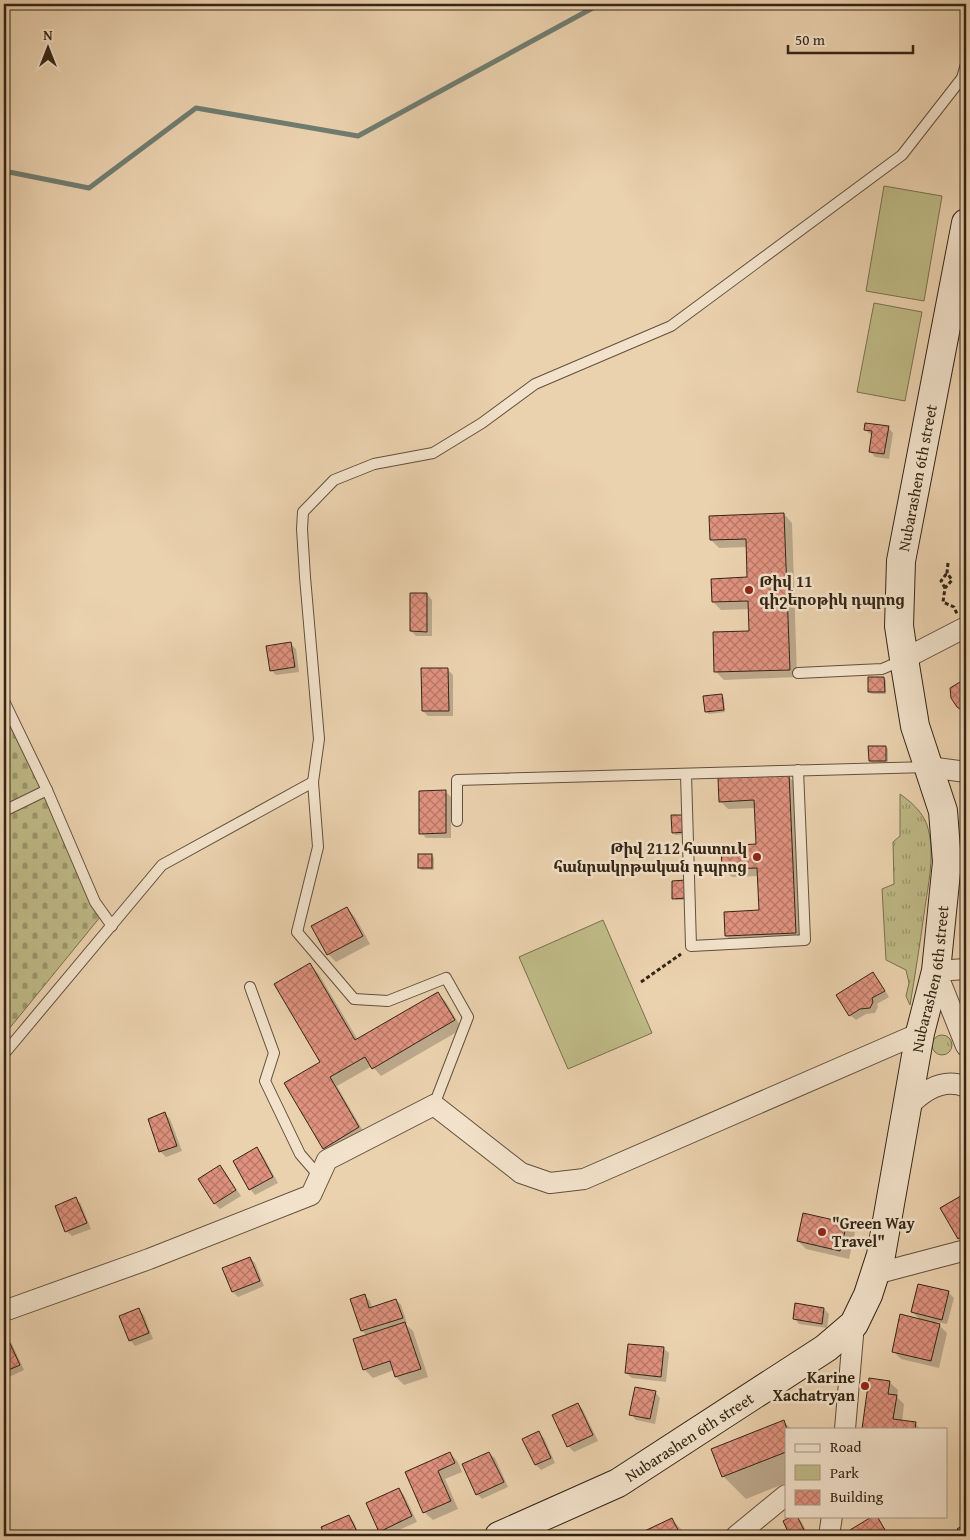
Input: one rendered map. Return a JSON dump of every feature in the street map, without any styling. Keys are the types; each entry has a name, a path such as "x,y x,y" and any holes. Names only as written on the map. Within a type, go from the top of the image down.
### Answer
{"main road":[{"name":"Nubarashen 6th street","path":"499,1536 618,1483 826,1348 854,1324 868,1295 881,1255 920,1033 936,971 947,862 943,811 915,726 899,626 902,561 966,222"}],"street":[{"path":"904,659 966,627"},
{"path":"929,767 966,772"},
{"path":"966,969 936,971 966,1046"},
{"path":"4,1311 149,1259 311,1195 327,1160 434,1105 521,1172 550,1183 584,1179 920,1033"},
{"path":"908,1107 920,1094 929,1088 951,1084 966,1086"},
{"path":"875,1274 966,1250"},
{"path":"845,1428 854,1324"},
{"path":"736,1536 785,1496"},
{"path":"829,1536 832,1518"}],"lane":[{"path":"434,1105 468,1017 446,978 388,1001 354,999 296,932 318,847 313,782 319,740 305,577 302,530 303,512 334,480 374,464 433,453 482,423 536,384 671,326 902,155 962,78 966,64"},
{"path":"798,673 882,669 904,659"},
{"path":"4,701 47,790 95,902 112,926"},
{"path":"457,820 457,780 929,767"},
{"path":"686,774 691,946 805,940 798,770"},
{"path":"4,1054 162,865 313,782"},
{"path":"4,811 47,790"},
{"path":"250,987 274,1052 265,1081 300,1154 320,1176"}],"path":[{"path":"945,588 941,581 947,573 948,563"},
{"path":"947,573 952,580 945,588 943,602 954,607"},
{"path":"641,982 691,946"}],"green space":[{"path":"884,186 942,196 924,301 866,291"},
{"path":"874,303 922,312 905,401 857,392"},
{"path":"4,702 105,911 4,1035"},
{"path":"900,794 922,815 927,825 931,847 929,880 910,1005 906,996 909,983 906,970 886,960 882,889 894,884 893,842 900,836"},
{"path":"603,920 652,1033 568,1069 519,957"},
{"path":"942,1035 949,1038 952,1045 949,1052 942,1055 935,1052 932,1045 935,1038"}],"building":[{"path":"865,423 889,426 884,454 869,452 872,431 864,430"},
{"name":"Թիվ 11 գիշերօթիկ դպրոց","path":"784,513 790,670 714,672 713,632 749,631 748,601 712,602 711,579 747,577 746,539 710,540 709,516"},
{"path":"410,593 427,593 427,632 410,631"},
{"path":"291,642 295,667 270,671 266,646"},
{"path":"421,668 448,668 449,711 422,711"},
{"path":"868,677 884,677 885,692 868,692"},
{"path":"960,682 966,686 966,713 957,707 951,698 950,688"},
{"path":"722,694 724,710 705,712 703,696"},
{"path":"868,746 886,746 886,761 869,761"},
{"name":"Թիվ 2112 հատուկ հանրակրթական դպրոց","path":"789,774 796,933 725,936 724,912 759,910 757,868 722,869 721,846 756,844 754,800 719,802 718,778"},
{"path":"446,790 446,833 419,834 419,791"},
{"path":"671,815 685,815 686,832 672,833"},
{"path":"418,854 432,854 432,868 418,868"},
{"path":"686,880 687,898 672,899 672,881"},
{"path":"347,907 363,936 327,955 311,926"},
{"path":"310,963 355,1040 438,992 455,1020 372,1069 365,1057 330,1077 359,1127 323,1149 284,1083 320,1062 274,984"},
{"path":"873,972 885,991 872,998 873,1002 870,1008 860,1009 849,1016 836,995"},
{"path":"165,1112 177,1146 159,1152 148,1119"},
{"path":"257,1147 273,1177 249,1190 233,1161"},
{"path":"220,1165 236,1190 214,1204 198,1179"},
{"path":"966,1193 966,1234 958,1239 940,1208"},
{"path":"76,1197 87,1223 65,1232 55,1206"},
{"name":"\"Green Way Travel\"","path":"803,1213 847,1223 840,1251 797,1241"},
{"path":"250,1257 260,1281 232,1292 222,1268"},
{"path":"918,1284 949,1291 942,1320 911,1312"},
{"path":"365,1294 369,1308 396,1299 403,1318 361,1331 350,1299"},
{"path":"795,1303 824,1308 822,1324 793,1319"},
{"path":"139,1308 149,1333 129,1341 119,1316"},
{"path":"900,1314 940,1324 931,1361 892,1352"},
{"path":"405,1322 421,1369 395,1377 390,1361 363,1370 353,1339"},
{"path":"7,1337 20,1365 4,1372 4,1339"},
{"path":"628,1344 664,1347 661,1377 625,1373"},
{"path":"869,1378 890,1381 888,1394 897,1395 893,1419 916,1422 915,1428 862,1428"},
{"path":"635,1387 656,1391 650,1419 629,1415"},
{"path":"578,1403 593,1435 567,1447 552,1415"},
{"path":"784,1420 787,1428 785,1428 785,1452 722,1477 711,1449"},
{"path":"539,1431 551,1458 535,1465 522,1439"},
{"path":"450,1452 455,1463 438,1471 451,1501 423,1513 405,1472"},
{"path":"489,1452 504,1482 476,1495 462,1464"},
{"path":"399,1488 412,1516 379,1532 366,1503"},
{"path":"349,1515 359,1536 325,1536 321,1527"},
{"path":"672,1518 681,1536 634,1536"},
{"path":"788,1518 798,1518 807,1536 790,1536 783,1521"},
{"path":"870,1518 878,1518 885,1530 874,1536 854,1536 850,1530"},
{"path":"966,1523 966,1536 961,1536 957,1529"}],"waterway":[{"path":"4,171 89,188 196,108 358,136 600,4"}],"place":[{"name":"Թիվ 11 գիշերօթիկ դպրոց","path":"749,590"},
{"name":"Թիվ 2112 հատուկ հանրակրթական դպրոց","path":"757,857"},
{"name":"\"Green Way Travel\"","path":"822,1232"},
{"name":"Karine Xachatryan","path":"865,1386"}]}
